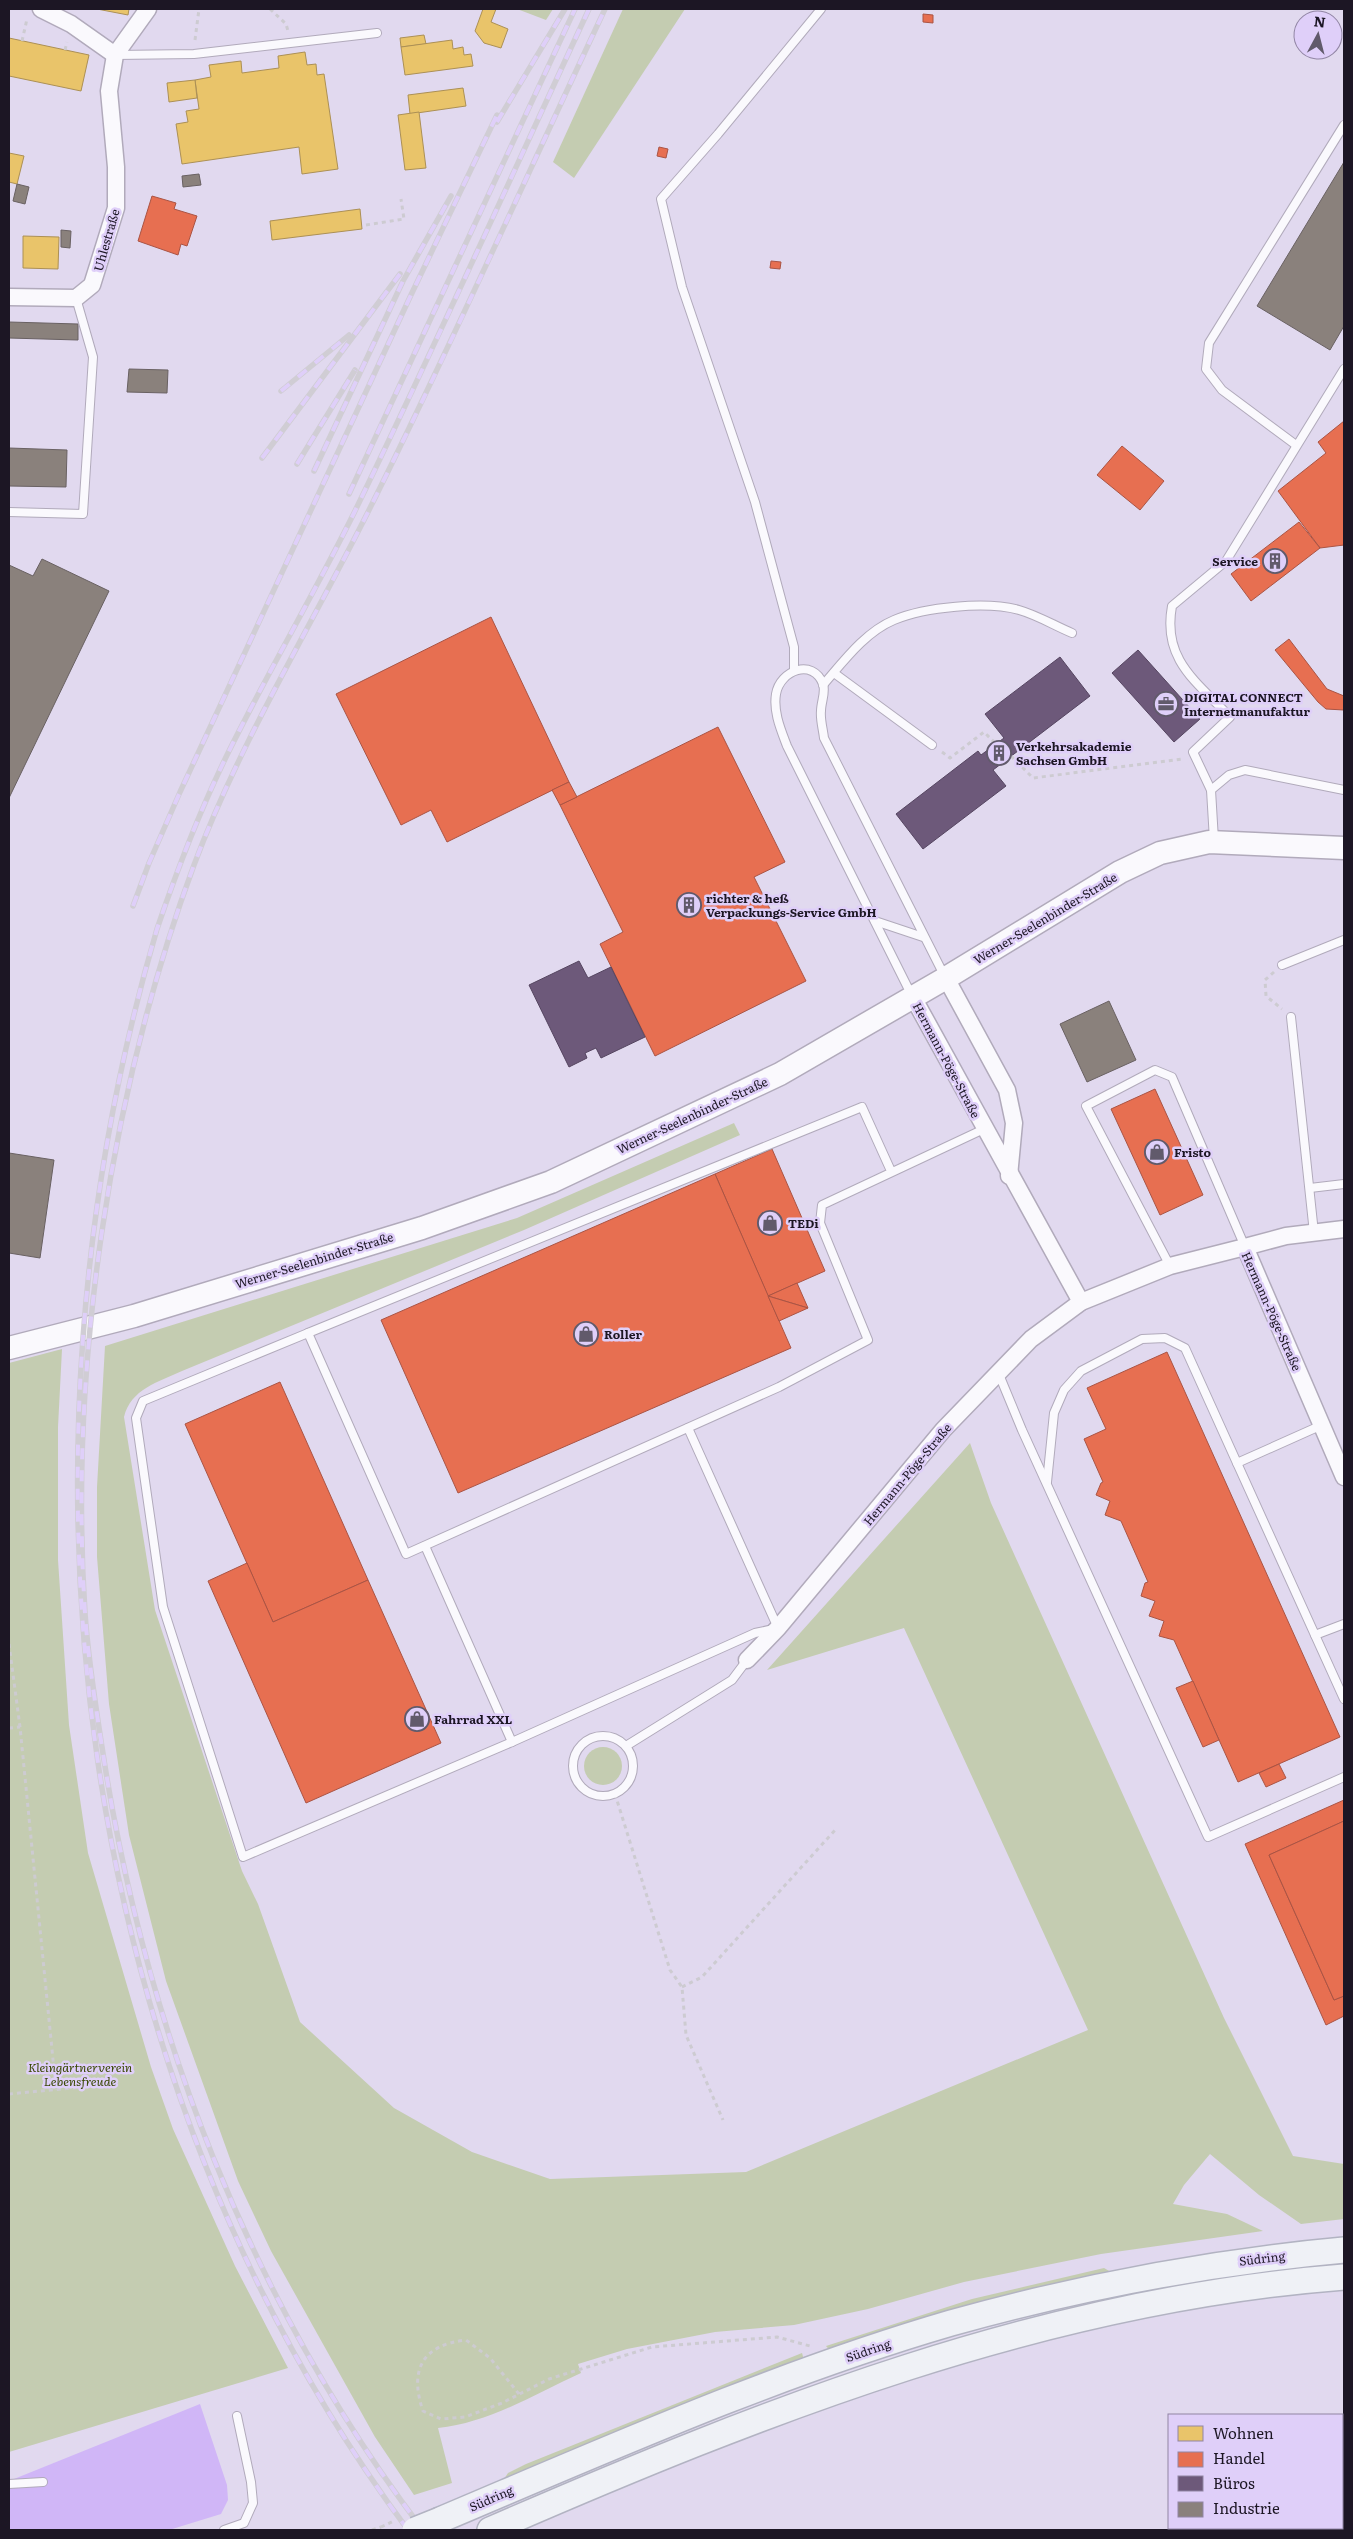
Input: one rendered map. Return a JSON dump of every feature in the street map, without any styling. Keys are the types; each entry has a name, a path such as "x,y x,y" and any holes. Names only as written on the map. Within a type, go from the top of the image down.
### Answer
{"main road":[{"name":"Werner-Seelenbinder-Straße","path":"9,1348 134,1316 422,1228 551,1182 780,1074 946,978 1120,872 1160,853 1214,842 1344,848"},
{"name":"Südring","path":"415,2530 674,2422 820,2366 950,2324 1048,2298 1202,2267 1344,2250"},
{"path":"490,2530 610,2478 790,2406 930,2359 1026,2332 1170,2301 1232,2289 1333,2278"}],"street":[{"path":"34,13 71,24 115,55 148,9"},
{"name":"Uhlestraße","path":"76,298 92,286 116,208 116,167 109,91 115,55"},
{"path":"9,297 76,298"},
{"path":"946,978 1007,1090 1014,1123 1010,1176"},
{"name":"Hermann-Pöge-Straße","path":"913,997 1081,1302"},
{"path":"1246,1247 1286,1236 1344,1230"},
{"name":"Hermann-Pöge-Straße","path":"747,1660 778,1628 942,1430 1031,1338 1081,1302 1170,1266 1246,1247 1344,1477"}],"lane":[{"path":"794,670 794,647 755,502 682,287 661,199 718,134 821,9"},
{"path":"115,55 194,54 377,33"},
{"path":"1296,445 1222,390 1206,369 1209,343 1344,125"},
{"path":"9,512 83,514 92,357 76,298"},
{"path":"1214,842 1211,790 1193,752 1230,717 1179,663 1171,645 1168,623 1172,606 1226,561 1344,368"},
{"path":"823,684 870,636 894,620 943,609 975,606 1019,610 1072,634"},
{"path":"913,997 787,746 779,726 775,707 776,693 782,678 794,670 808,670 818,677 823,684 821,712 824,738 923,937 946,978"},
{"path":"834,673 932,745"},
{"path":"1211,790 1229,775 1245,770 1344,790"},
{"path":"875,921 923,937"},
{"path":"1282,965 1344,940"},
{"path":"1291,1017 1314,1233"},
{"path":"1170,1266 1086,1106 1156,1070 1172,1077 1246,1247"},
{"path":"688,1428 778,1628 756,1633 733,1642 512,1742 243,1857 163,1607 136,1418 143,1401 862,1106 892,1171"},
{"path":"308,1333 406,1554 778,1388 868,1340 820,1223 822,1205 984,1129"},
{"path":"1310,1188 1344,1184"},
{"path":"1047,1484 1054,1413 1064,1390 1081,1371 1142,1339 1165,1338 1185,1348 1344,1699"},
{"path":"998,1372 1039,1468 1208,1837 1344,1777"},
{"path":"1237,1463 1322,1425"},
{"path":"425,1546 512,1742"},
{"path":"1315,1635 1344,1624"},
{"path":"626,1746 732,1680 747,1660"},
{"path":"598,1736 608,1737 626,1746 633,1764 629,1782 615,1794 600,1796 586,1790 578,1783 573,1764 581,1746 598,1736"},
{"path":"224,2530 244,2523 253,2503 251,2482 237,2416"},
{"path":"9,2484 43,2482"}],"path":[{"path":"194,54 199,9"},
{"path":"270,9 286,24 290,42"},
{"path":"22,41 34,13"},
{"path":"366,225 404,219 401,199"},
{"path":"932,745 950,758 984,732 996,744"},
{"path":"1011,756 1033,778 1196,757"},
{"path":"1282,965 1265,980 1266,996 1291,1017"},
{"path":"9,1644 20,1727 56,2090"},
{"path":"9,1728 20,1727"},
{"path":"615,1794 670,1970 682,1987 686,2034 723,2120"},
{"path":"682,1987 702,1977 836,1830"},
{"path":"9,2094 94,2086"},
{"path":"519,2394 490,2358 466,2340 446,2342 426,2356 419,2371 416,2391 424,2411 441,2419 465,2417 519,2394 549,2379 652,2347 777,2337 813,2347 820,2366"},
{"path":"372,2530 381,2527"}],"green space":[{"path":"517,9 553,9 546,20"},
{"path":"623,9 685,9 574,178 553,162"},
{"path":"734,1123 740,1135 524,1230 164,1379 139,1393 128,1407 124,1417 155,1610 242,1871 258,1904 300,2022 394,2108 472,2152 550,2179 746,2172 1088,2030 904,1628 767,1670 970,1443 991,1503 1224,2018 1293,2156 1344,2164 1344,2219 1301,2224 1259,2195 1210,2154 1184,2185 1173,2204 1227,2214 1263,2231 1101,2254 964,2282 868,2309 794,2325 715,2332 627,2349 578,2364 581,2373 494,2414 457,2425 438,2428 452,2483 414,2495 375,2437 271,2251 238,2181 166,1981 129,1835 109,1704 97,1557 97,1487 105,1346 517,1218"},
{"name":"Kleingärtnerverein Lebensfreude","path":"62,1349 58,1427 58,1560 69,1725 88,1853 151,2067 173,2129 235,2266 288,2368 9,2452 9,1363"},
{"path":"603,1747 617,1752 622,1766 617,1780 603,1785 589,1780 584,1766 589,1752"},
{"path":"1104,2268 1111,2272 831,2352 826,2346 972,2299"},
{"path":"802,2353 804,2360 502,2482 508,2473 526,2464"}],"shaded area":[{"path":"200,2404 227,2485 228,2500 221,2514 169,2530 9,2530 9,2481"}],"building: Wohnen":[{"path":"97,9 129,9 128,15"},
{"path":"483,9 496,9 491,22 508,29 501,48 484,43 475,31"},
{"path":"424,35 426,44 401,47 400,38"},
{"path":"9,38 89,55 81,91 9,76"},
{"path":"452,40 453,49 463,47 464,55 471,54 473,66 405,75 401,47"},
{"path":"305,52 307,65 316,64 317,75 324,74 338,169 302,174 299,147 182,164 176,124 188,122 186,111 199,109 195,80 211,77 209,65 241,61 242,73 279,68 278,56"},
{"path":"195,80 197,98 169,102 167,83"},
{"path":"463,88 466,106 410,114 408,95"},
{"path":"419,112 426,168 405,170 398,115"},
{"path":"9,153 24,156 17,184 9,182"},
{"path":"360,209 362,229 272,240 270,221"},
{"path":"23,236 59,237 58,269 23,268"}],"building: Handel":[{"path":"923,14 933,15 933,23 923,22"},
{"path":"659,147 668,149 666,158 657,156"},
{"path":"152,196 176,203 174,209 197,216 187,246 181,244 178,255 138,241"},
{"path":"771,261 781,262 780,269 770,268"},
{"path":"1344,421 1344,545 1320,548 1278,491 1326,453 1318,442"},
{"path":"1122,446 1164,481 1140,510 1097,475"},
{"name":"Service","path":"1299,522 1320,548 1251,601 1231,574"},
{"path":"491,617 569,782 447,842 431,810 401,825 336,694"},
{"path":"1289,639 1327,689 1344,696 1344,710 1326,709 1275,650"},
{"name":"richter & heß Verpackungs-Service GmbH","path":"718,727 785,862 754,877 806,981 655,1056 600,944 623,932 560,805"},
{"path":"569,782 577,797 560,805 552,790"},
{"name":"Fristo","path":"1155,1089 1203,1195 1160,1215 1111,1109"},
{"path":"772,1149 825,1271 768,1296 715,1174"},
{"name":"Roller","path":"715,1174 791,1348 458,1493 381,1320"},
{"path":"797,1283 808,1308 768,1296"},
{"path":"768,1296 808,1308 779,1321"},
{"path":"1167,1352 1340,1737 1238,1782 1174,1640 1159,1636 1164,1621 1149,1616 1155,1601 1141,1596 1145,1583 1148,1582 1121,1521 1105,1515 1110,1501 1096,1495 1103,1482 1084,1439 1106,1429 1087,1388"},
{"path":"280,1382 368,1580 273,1622 185,1424"},
{"path":"247,1563 273,1622 368,1580 441,1743 306,1803 208,1581"},
{"path":"1193,1681 1219,1740 1203,1747 1176,1688"},
{"path":"1279,1764 1286,1778 1266,1787 1259,1773"},
{"path":"1344,1800 1344,1821 1269,1855 1334,2000 1344,1996 1344,2016 1326,2025 1245,1844"},
{"path":"1344,1821 1344,1996 1334,2000 1269,1855"}],"building: Büros":[{"path":"1138,650 1200,719 1174,742 1112,673"},
{"name":"Verkehrsakademie Sachsen GmbH","path":"1060,657 1090,696 993,770 1006,786 923,849 896,814 978,751 981,755 1004,738 985,714"},
{"path":"579,961 588,978 611,967 645,1037 601,1058 596,1048 585,1053 587,1058 569,1067 529,985"}],"building: Industrie":[{"path":"1344,162 1344,326 1330,350 1257,306"},
{"path":"199,174 201,185 183,187 182,176"},
{"path":"17,184 29,187 25,204 13,201"},
{"path":"61,230 71,231 70,248 61,247"},
{"path":"9,322 78,324 78,340 9,338"},
{"path":"129,369 168,370 167,393 127,392"},
{"path":"9,448 67,450 66,487 9,486"},
{"path":"42,559 109,591 9,798 9,565 33,576"},
{"path":"1109,1001 1136,1060 1087,1082 1060,1024"},
{"path":"9,1153 54,1160 40,1258 9,1253"},
{"path":"1190,2529 1208,2529 1208,2530"}],"railway":[{"path":"497,122 565,9"},
{"path":"349,494 575,9"},
{"path":"408,2530 294,2353 205,2164 140,1966 98,1760 79,1551 83,1341 109,1133 157,929 181,862 228,753 354,513 589,9"},
{"path":"423,2530 362,2443 306,2352 257,2257 214,2159 177,2058 146,1956 121,1852 99,1730 85,1613 82,1520 83,1425 90,1329 102,1233 118,1138 139,1044 164,953 194,865 212,819 254,730 368,512 429,387 605,9"},
{"path":"133,906 149,863 180,792 410,297 497,115"},
{"path":"314,471 403,281 451,196"},
{"path":"262,458 400,274"},
{"path":"281,391 349,335"},
{"path":"297,464 355,370"}],"place":[{"name":"Service","path":"1275,561"},
{"name":"DIGITAL CONNECT Internetmanufaktur","path":"1166,704"},
{"name":"Verkehrsakademie Sachsen GmbH","path":"999,753"},
{"name":"richter & heß Verpackungs-Service GmbH","path":"689,905"},
{"name":"Fristo","path":"1157,1152"},
{"name":"TEDi","path":"770,1223"},
{"name":"Roller","path":"586,1334"},
{"name":"Fahrrad XXL","path":"417,1719"}]}
